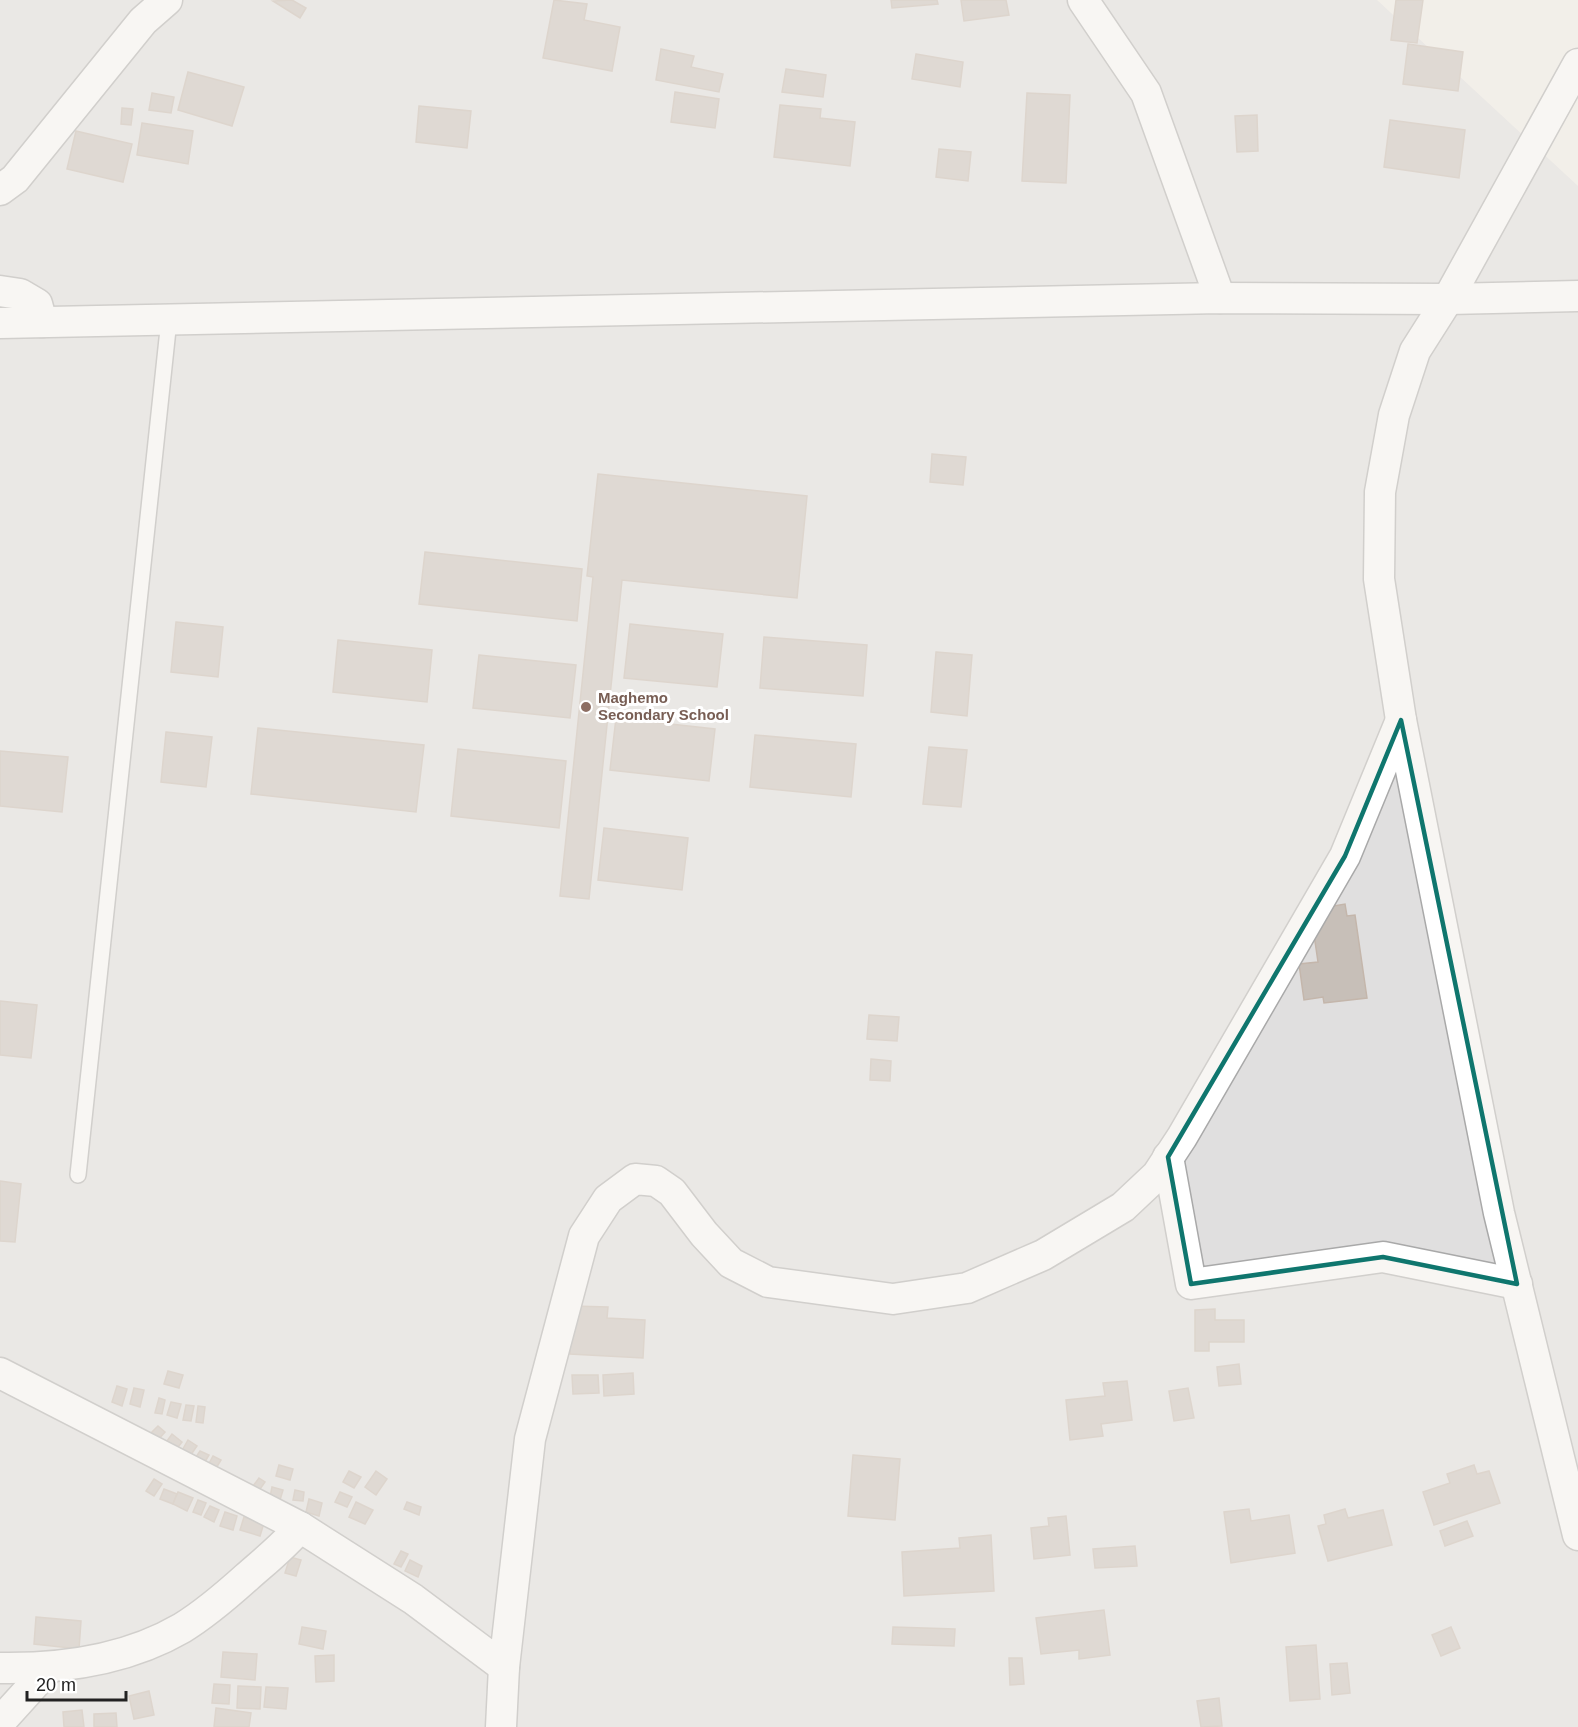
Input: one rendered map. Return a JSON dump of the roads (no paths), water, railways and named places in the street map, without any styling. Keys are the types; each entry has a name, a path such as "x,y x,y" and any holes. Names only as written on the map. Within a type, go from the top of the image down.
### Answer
{"street":[{"path":"0,190 15,179 143,21 167,0"},
{"path":"1083,0 1146,93 1220,298"},
{"path":"1578,64 1448,299 1415,351 1394,415 1380,492 1379,579 1401,720 1499,1213 1578,1535"},
{"path":"0,291 20,294 37,304 42,322"},
{"path":"0,323 1220,298 1448,299 1578,296"},
{"path":"501,1727 504,1667 530,1439 584,1236 608,1199 635,1179 656,1181 672,1192 704,1234 731,1263 768,1282 893,1299 967,1288 1043,1255 1123,1207 1157,1176 1345,855 1401,720"},
{"path":"1168,1157 1191,1284 1383,1257 1517,1284"},
{"path":"0,1373 300,1527 413,1599 504,1667"},
{"path":"0,1668 49,1668 126,1652 181,1629 224,1597 288,1541 300,1527"},
{"path":"0,1722 49,1668"}],"lane":[{"path":"78,1175 169,320"}],"place":[{"name":"Maghemo Secondary School","path":"586,707"}]}
